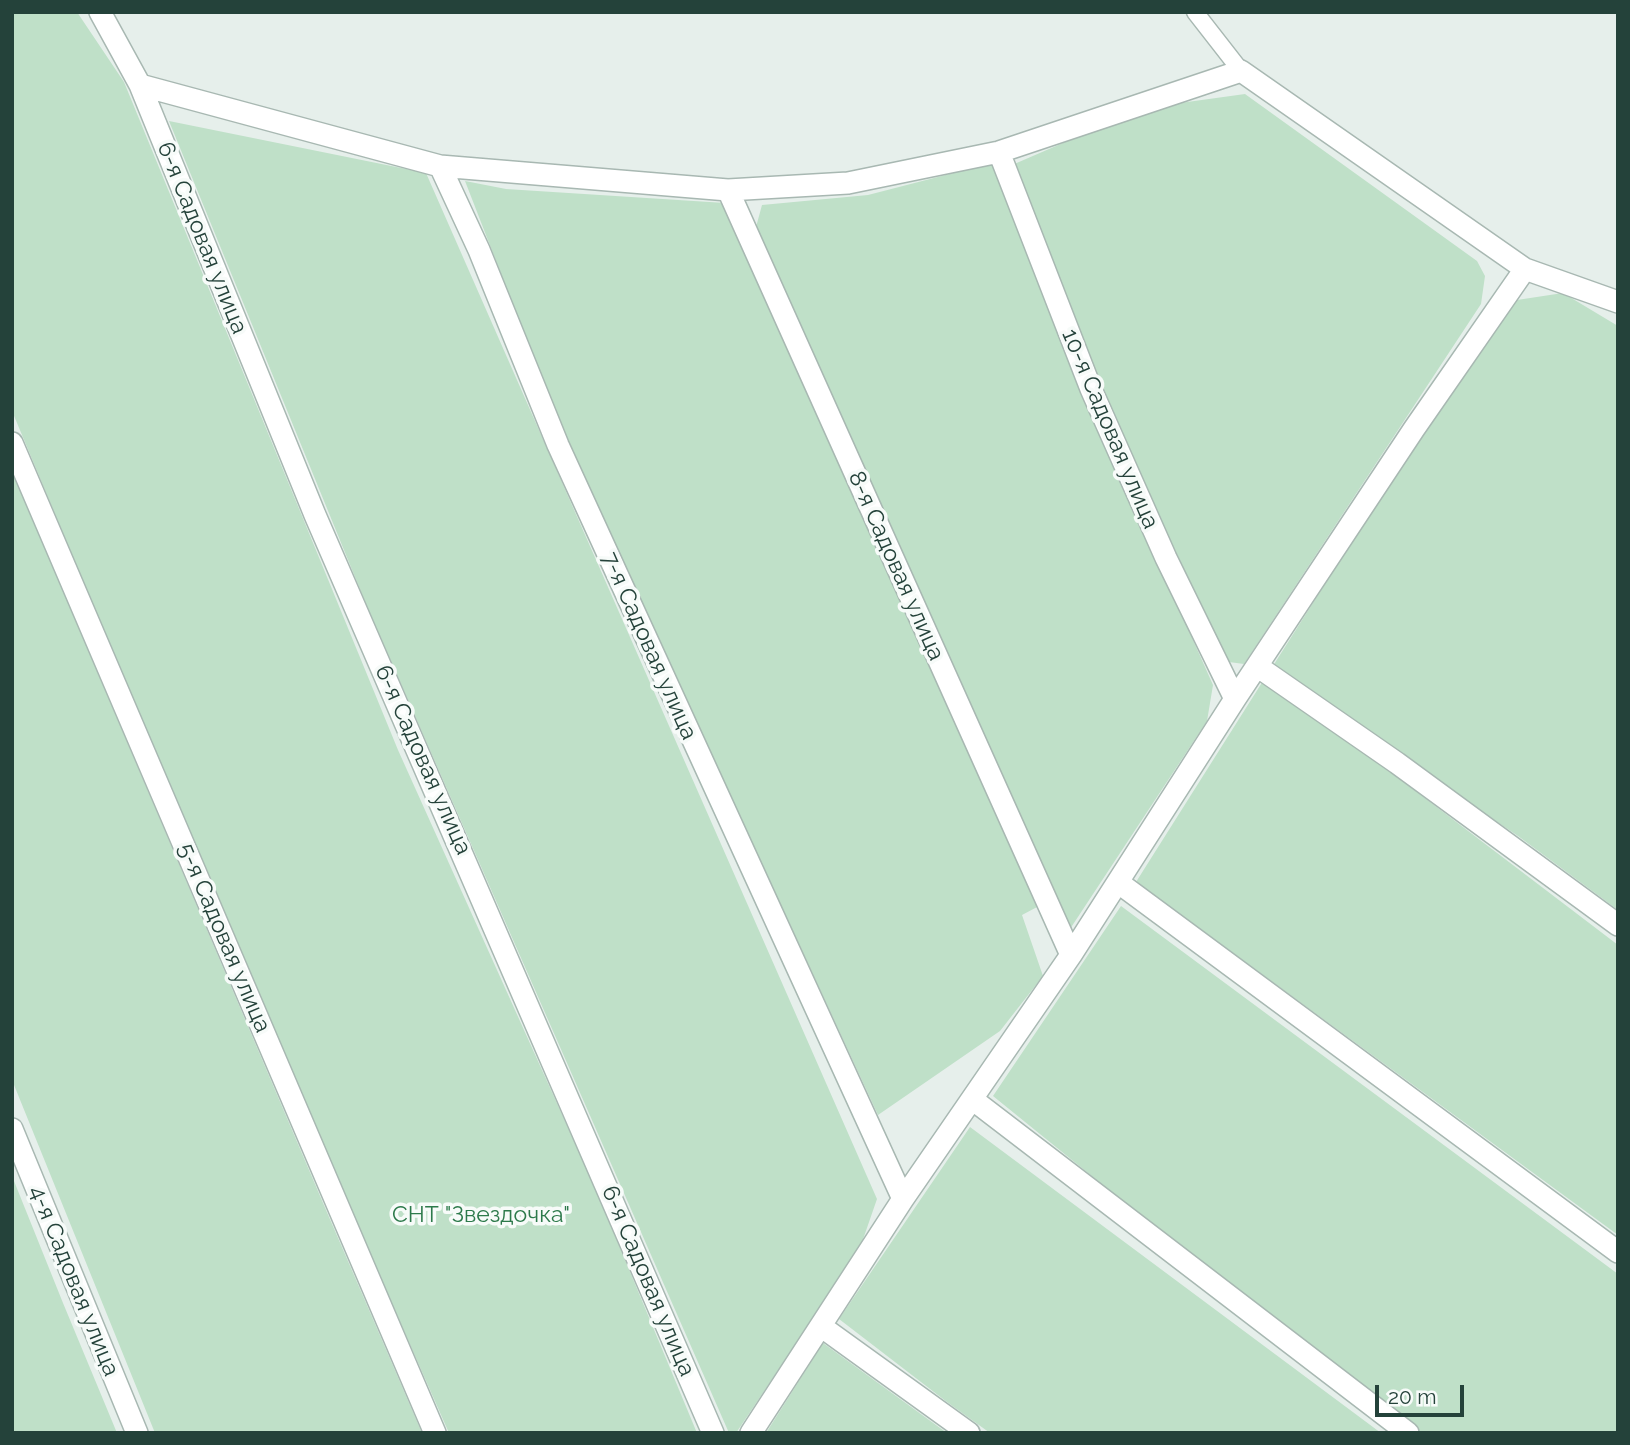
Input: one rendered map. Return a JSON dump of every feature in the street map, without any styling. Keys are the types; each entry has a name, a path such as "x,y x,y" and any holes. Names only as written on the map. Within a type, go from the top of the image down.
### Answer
{"street":[{"name":"6-я Садовая улица","path":"100,12 140,85 315,514 713,1433"},
{"path":"140,85 440,166 728,190 848,183 999,152 1241,71 1525,269 1618,302"},
{"name":"10-я Садовая улица","path":"999,152 1091,389 1166,558 1235,699"},
{"name":"7-я Садовая улица","path":"440,166 479,250 558,445 903,1199"},
{"name":"8-я Садовая улица","path":"728,190 1068,948"},
{"path":"751,1433 903,1199 972,1099 1068,948 1119,883 1235,699 1525,269"},
{"name":"5-я Садовая улица","path":"12,443 435,1433"},
{"path":"1257,666 1397,763 1618,925"},
{"path":"1119,883 1618,1252"},
{"path":"972,1099 1408,1433"},
{"name":"4-я Садовая улица","path":"12,1129 137,1433"},
{"path":"822,1327 968,1433"}],"lane":[{"path":"1195,12 1241,71"}],"green space":[{"name":"СНТ \"Звездочка\"","path":"12,12 77,12 124,82 398,750 596,1190 697,1433 449,1433 248,977 12,411"},
{"path":"1245,94 1477,261 1485,276 1481,304 1244,664 1229,662 1095,384 1012,165 1144,108"},
{"name":"СНТ \"Звездочка\"","path":"169,121 426,173 877,1199 860,1248 736,1433 729,1433 366,604"},
{"path":"992,163 1083,392 1213,685 1207,721 1070,929 756,227 762,205 868,195"},
{"path":"465,181 506,189 725,203 1039,906 1022,915 1043,976 1000,1031 878,1115 564,436"},
{"path":"1563,293 1618,326 1618,910 1518,836 1271,669 1410,450 1517,300"},
{"name":"СНТ \"Звездочка\"","path":"12,471 422,1433 155,1433 12,1080"},
{"path":"1263,681 1367,754 1618,945 1618,1235 1136,882"},
{"path":"1121,906 1618,1274 1618,1433 1422,1433 1204,1267 993,1096"},
{"path":"970,1127 1381,1433 990,1433 947,1402 839,1319"},
{"path":"12,1176 63,1303 117,1433 12,1433"},
{"path":"823,1343 947,1433 766,1433"}]}
